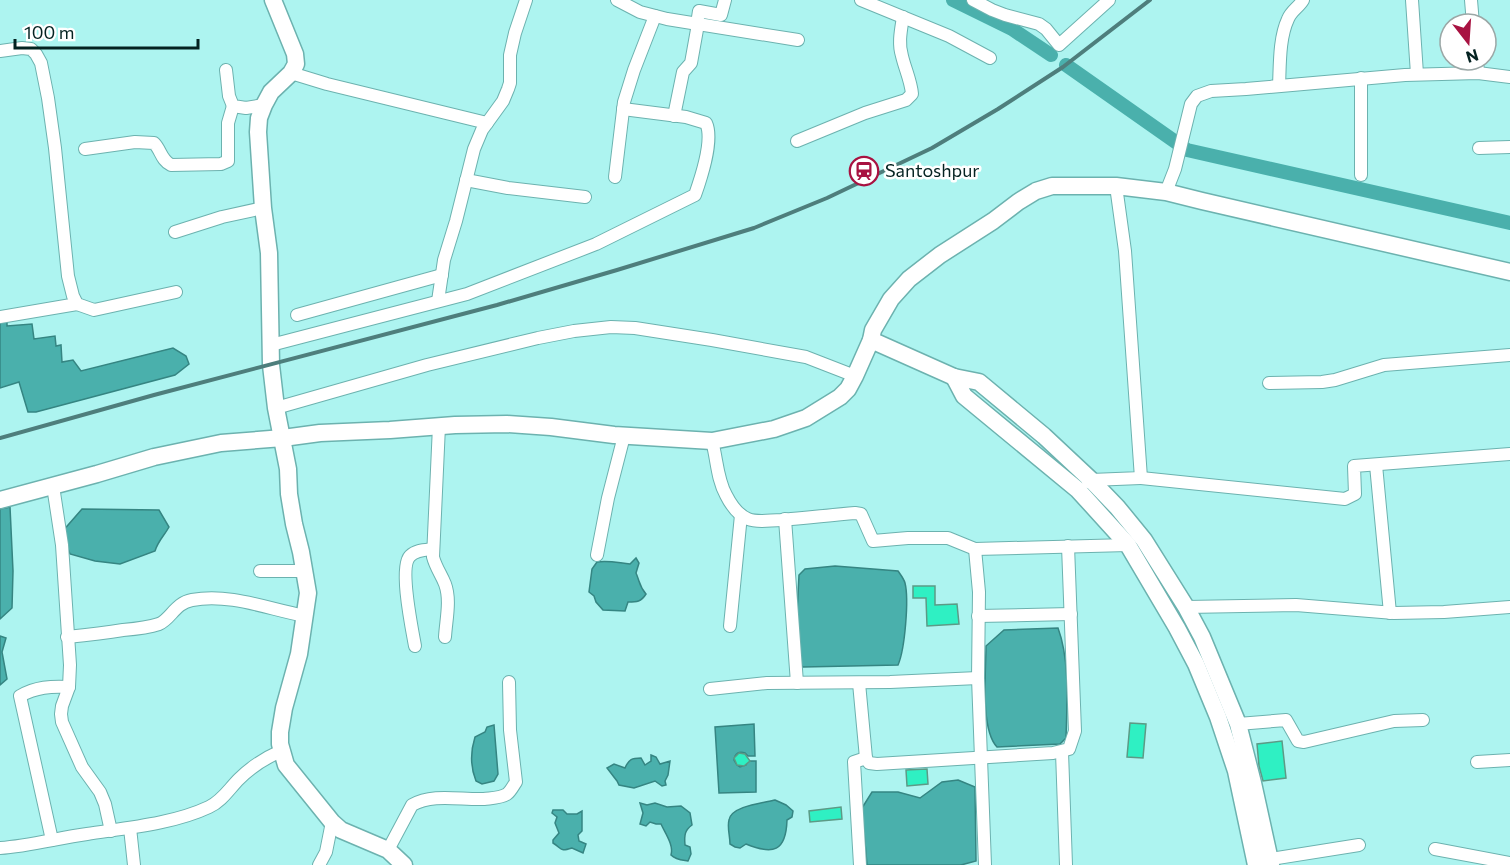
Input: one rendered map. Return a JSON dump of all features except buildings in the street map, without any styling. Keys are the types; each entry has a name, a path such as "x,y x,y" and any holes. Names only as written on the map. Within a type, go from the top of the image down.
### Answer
{"street":[{"path":"273,0 295,54 296,64 291,73 271,92 259,118 258,132 269,253 271,365 276,408 288,469 289,494 308,592 299,654 284,708 280,732 281,751 286,765 332,822 341,830 388,850 404,865"},
{"path":"438,301 444,260 474,149 482,130 503,101 508,89 510,55 526,0"},
{"path":"617,0 640,12 655,16 798,40"},
{"path":"674,116 683,72 691,63 699,11 721,15 725,0"},
{"path":"861,0 949,36 990,58"},
{"path":"973,0 992,10 1039,24 1059,45 1108,0"},
{"path":"1279,86 1281,49 1285,28 1288,18 1303,0"},
{"path":"1412,0 1417,74"},
{"path":"615,177 623,109 634,70 655,16"},
{"path":"797,141 865,112 910,97 912,88 901,54 903,17"},
{"path":"0,51 30,49 41,63 55,148 68,276 77,304"},
{"path":"85,149 135,142 153,143 164,160 171,165 221,164 228,160 228,123 233,106 229,96 226,70"},
{"path":"1167,192 1175,170 1191,104 1197,96 1211,91 1438,71"},
{"path":"1495,72 1510,77"},
{"path":"291,73 487,123"},
{"path":"1361,78 1361,175"},
{"path":"233,106 246,108 264,105"},
{"path":"271,345 467,294 596,244 695,195 705,165 708,126 706,123 623,109"},
{"path":"1479,148 1510,147"},
{"path":"466,180 508,188 585,197"},
{"path":"0,500 154,457 221,443 320,433 507,424 624,436 712,441 774,429 806,418 840,397 848,389 871,340 873,330 891,299 909,279 1018,202 1052,186 1116,186 1167,192 1510,272"},
{"path":"1116,186 1125,251 1141,478"},
{"path":"175,232 222,217 264,208"},
{"path":"297,315 442,275"},
{"path":"0,317 77,304 94,310 176,292"},
{"path":"276,408 427,365 538,338 611,327 635,328 806,357 855,376"},
{"path":"871,340 954,377 964,396 1116,507 1144,540 1186,607 1202,638 1238,724 1266,863"},
{"path":"1269,384 1335,381 1384,365 1510,355"},
{"path":"439,426 433,549 435,567 443,578 448,595 445,637"},
{"path":"597,555 608,498 624,436"},
{"path":"712,441 726,495 741,515 751,520 855,513 861,514 873,542 908,538 948,538 975,549 1128,545"},
{"path":"1084,485 1141,478 1345,499 1355,494 1354,466 1510,454"},
{"path":"1376,465 1390,613"},
{"path":"1084,485 1128,545 1196,664 1218,717 1266,863"},
{"path":"53,486 62,544 70,665 69,687 62,706 62,722 82,767 100,792 111,831"},
{"path":"730,626 741,515"},
{"path":"785,519 797,683"},
{"path":"859,682 866,758 869,763 1053,753 1069,749 1075,732 1068,546"},
{"path":"415,646 406,592 406,567 408,558 413,554 420,550 433,549"},
{"path":"975,549 979,592 978,678 985,865"},
{"path":"260,571 304,571"},
{"path":"68,637 146,628 164,621 171,612 189,600 200,599 235,600 305,616"},
{"path":"1186,607 1296,605 1390,613 1510,608"},
{"path":"978,616 1071,614"},
{"path":"710,688 767,683 978,678"},
{"path":"388,850 412,805 417,802 428,799 492,798 509,793 516,782 510,730 509,682"},
{"path":"52,840 20,696 32,689 53,686 69,687"},
{"path":"1238,724 1286,720 1298,741 1304,742 1394,721 1423,720"},
{"path":"0,848 162,822 210,807 223,798 253,766 281,751"},
{"path":"1062,752 1066,865"},
{"path":"860,865 854,762 866,758"},
{"path":"1478,762 1510,760"},
{"path":"319,865 326,852 332,822"},
{"path":"130,828 134,865"},
{"path":"1266,863 1359,845"},
{"path":"1435,849 1510,863"}],"water":[{"path":"7,320 7,326 32,324 34,339 55,336 56,346 61,345 62,362 73,360 81,371 173,348 186,356 189,364 175,375 36,412 28,412 19,382 0,388 0,321"},
{"path":"10,507 12,608 0,619 0,509"},
{"path":"82,509 159,510 169,527 155,551 120,564 95,561 70,554 62,532"},
{"path":"636,558 639,563 636,573 646,594 638,601 628,602 625,611 603,610 589,592 592,569 597,562 630,564"},
{"path":"835,566 898,571 902,577 906,590 906,612 903,648 898,665 803,667 799,663 796,635 799,575 805,569"},
{"path":"1058,628 1066,668 1066,738 1060,744 997,747 988,727 986,714 986,646 1004,630"},
{"path":"0,636 6,638 2,652 7,679 0,685"},
{"path":"754,724 755,756 739,752 734,760 740,767 746,765 748,761 756,761 756,792 719,793 715,727"},
{"path":"494,725 498,774 494,781 482,784 476,781 474,775 472,749 475,737 485,732 487,727"},
{"path":"651,755 656,757 660,764 670,761 666,785 662,786 655,781 634,788 619,785 607,768 614,764 625,768 629,761 638,758 641,758 645,765 651,761"},
{"path":"958,780 975,787 976,861 961,865 867,865 862,808 872,792 898,792 920,798 942,782"},
{"path":"775,800 793,811 792,817 787,820 781,845 771,850 746,844 740,848 730,844 728,826 731,815 735,811"},
{"path":"640,803 647,805 655,803 667,807 681,806 690,813 692,825 686,831 685,838 685,845 690,847 691,854 688,861 671,855 670,843 661,824 650,822 646,826 640,824 643,813"},
{"path":"553,810 563,810 567,814 577,814 582,811 582,831 578,835 579,841 586,844 583,853 572,848 561,849 553,843 559,833 555,823 557,817 552,813"}],"waterway":[{"path":"953,0 1012,29 1051,55"},
{"path":"1066,65 1187,150 1510,223"}],"railway":[{"path":"0,438 497,305 754,228 827,198 932,148 1063,67 1150,0"}],"place":[{"name":"Santoshpur","path":"864,171"}]}
